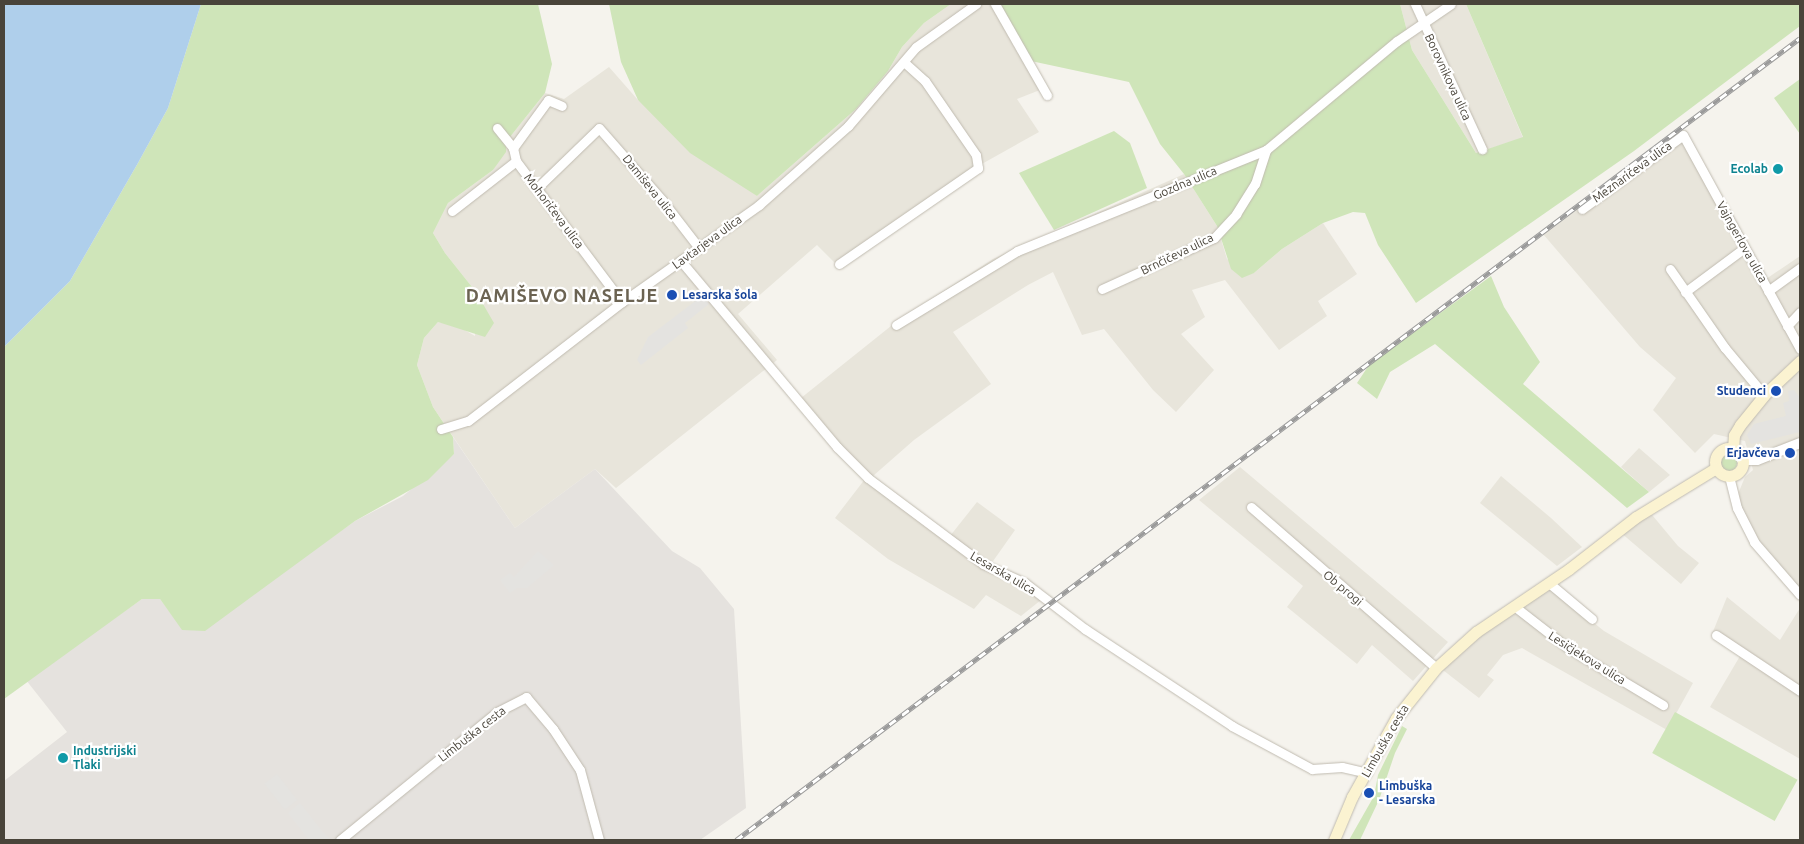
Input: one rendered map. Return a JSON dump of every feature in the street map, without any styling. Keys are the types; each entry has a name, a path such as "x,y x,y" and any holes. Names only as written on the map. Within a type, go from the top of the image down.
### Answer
{"main road":[{"path":"1733,449 1724,449 1717,454 1716,468 1729,476 1739,471 1742,460 1733,449 1734,435 1740,425 1764,395 1800,361"},
{"name":"Limbuška cesta","path":"1334,840 1352,798 1396,718 1436,668 1476,632 1549,583 1648,509 1716,468"}],"street":[{"name":"Lavtarjeva ulica","path":"441,429 468,421 622,302 758,205 848,126 926,38 976,4"},
{"path":"995,4 1047,95"},
{"name":"Borovnikova ulica","path":"1415,4 1482,149"},
{"name":"Gozdna ulica","path":"896,325 1017,251 1266,150 1423,22 1451,4"},
{"path":"839,264 978,168 976,155 925,80 904,62"},
{"path":"513,148 548,100 562,106"},
{"path":"497,128 513,148 516,161"},
{"name":"Damiševa ulica","path":"537,188 599,128 662,200 699,248"},
{"name":"Meznaričeva ulica","path":"1582,209 1683,135"},
{"name":"Vajngerlova ulica","path":"1683,135 1800,349"},
{"name":"Brnčičeva ulica","path":"1102,289 1214,238 1236,214 1255,184 1266,150"},
{"name":"Mohoričeva ulica","path":"452,211 516,161 622,302"},
{"path":"1685,292 1744,249"},
{"name":"Lesarska ulica","path":"681,261 837,447 883,490 983,564 1037,592 1085,629 1232,726 1312,769 1342,767 1366,773"},
{"path":"1768,291 1800,268"},
{"path":"1670,269 1725,348 1764,395"},
{"path":"1787,326 1800,312"},
{"path":"1742,460 1757,460 1800,443"},
{"path":"1729,476 1737,508 1754,542 1800,595"},
{"name":"Ob progi","path":"1251,507 1436,668"},
{"path":"1549,583 1592,619"},
{"name":"Lesičjekova ulica","path":"1514,606 1568,648 1663,705"},
{"path":"1716,635 1800,691"},
{"name":"Limbuška cesta","path":"340,840 497,712 526,698 553,728 580,770 599,840"}],"shaded area":[{"path":"951,4 997,4 1045,88 1017,99 1039,132 980,165 836,264 817,245 738,314 777,360 616,488 595,469 515,528 433,407 417,365 424,338 438,322 456,325 475,336 476,292 445,253 433,233 448,203 493,170 506,142 545,93 564,99 609,67 638,100 757,196 856,109 888,71 902,47 924,23"},
{"path":"1400,4 1466,4 1523,138 1476,153 1412,50"},
{"path":"1686,130 1766,279 1800,256 1800,592 1756,538 1740,505 1738,494 1745,477 1753,470 1745,441 1714,434 1695,453 1653,410 1676,378 1640,347 1543,234"},
{"path":"1184,174 1217,226 1227,259 1254,273 1282,249 1323,223 1357,274 1318,301 1327,316 1279,350 1225,280 1192,290 1205,317 1181,334 1214,370 1176,412 1153,390 1104,329 1082,335 1053,272 1028,285 953,332 991,384 914,440 873,476 950,536 977,502 1015,530 991,564 1046,596 1021,616 986,595 974,609 888,559 835,518 865,479 796,402 896,322 993,259"},
{"path":"702,296 709,304 685,323 688,328 641,365 637,360 648,337"},
{"path":"1794,390 1800,398 1800,432 1751,444 1747,435 1754,424 1786,416 1783,403 1789,401 1788,391"},
{"path":"453,437 515,528 595,469 672,551 700,568 734,609 746,808 700,840 4,840 4,781 67,732 26,680 142,599 160,599 183,630 290,567 355,521 403,496 454,454"},
{"path":"1639,448 1670,475 1649,492 1621,467"},
{"path":"1240,467 1448,642 1413,681 1372,645 1357,664 1287,607 1303,586 1199,500"},
{"path":"1501,476 1582,547 1557,566 1480,503"},
{"path":"1648,510 1678,546 1699,563 1681,584 1620,532"},
{"path":"538,551 554,565 527,588 517,588 510,593 500,580 510,573 514,577"},
{"path":"1548,586 1604,631 1693,683 1667,730 1522,648 1503,655 1487,675 1494,680 1479,698 1439,667 1485,625"},
{"path":"1727,597 1780,640 1800,608 1800,759 1710,707 1740,656 1712,634"},
{"path":"277,774 297,800 285,810 264,784"},
{"path":"300,803 330,839 309,840 288,813"}],"green space":[{"path":"201,4 538,4 552,64 545,93 506,142 506,152 493,170 448,203 433,233 445,253 476,292 494,323 485,337 438,322 424,338 417,365 433,407 453,437 454,454 428,480 355,521 205,631 182,630 160,599 142,599 4,699 4,347 70,281 138,163 168,108"},
{"path":"609,4 951,4 924,23 902,47 888,71 856,109 757,196 690,153 638,100 621,62"},
{"path":"997,4 1400,4 1412,50 1476,153 1523,137 1466,4 1800,4 1800,26 1634,151 1416,303 1378,245 1365,213 1353,212 1323,223 1282,249 1254,273 1242,278 1231,269 1217,226 1184,174 1160,144 1129,82 1031,61"},
{"path":"1800,79 1800,134 1774,98"},
{"path":"1114,131 1130,143 1147,188 1054,230 1019,173"},
{"path":"1491,276 1504,307 1540,362 1523,384 1649,492 1627,508 1435,344 1390,372 1377,399 1357,383 1369,365"},
{"path":"1729,455 1737,463 1729,471 1721,463"},
{"path":"1675,712 1797,780 1775,821 1652,753"},
{"path":"1402,726 1407,729 1395,753 1379,800 1360,840 1349,840 1374,796 1378,775"}],"water":[{"path":"4,4 201,4 168,108 138,163 70,281 4,347"}],"railway":[{"path":"736,840 1800,38"}],"place":[{"name":"Ecolab","path":"1778,169"},
{"name":"Lesarska šola","path":"672,295"},
{"name":"Studenci","path":"1776,391"},
{"name":"Erjavčeva","path":"1790,453"},
{"name":"Industrijski Tlaki","path":"63,758"},
{"name":"Limbuška - Lesarska","path":"1369,793"}],"district":[{"name":"DAMIŠEVO NASELJE","path":"562,295"}]}
